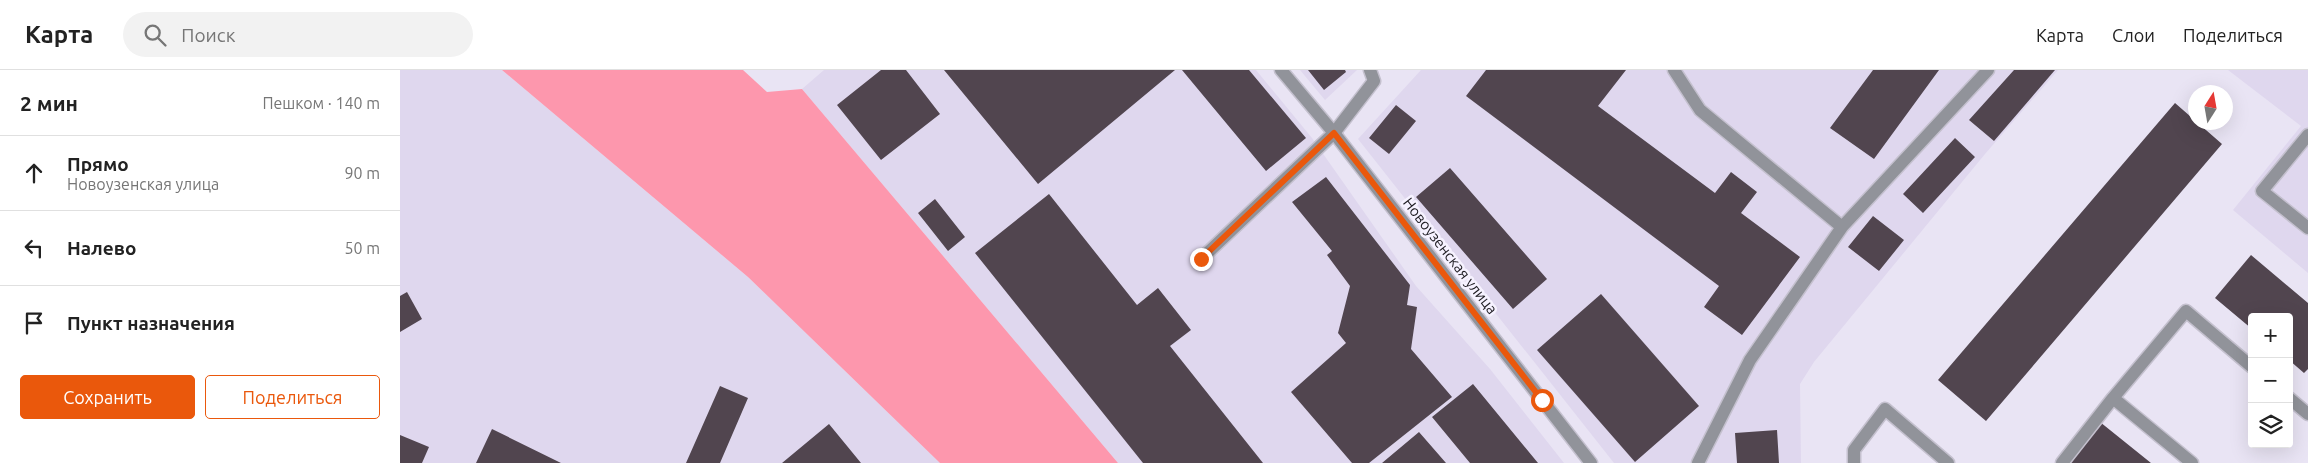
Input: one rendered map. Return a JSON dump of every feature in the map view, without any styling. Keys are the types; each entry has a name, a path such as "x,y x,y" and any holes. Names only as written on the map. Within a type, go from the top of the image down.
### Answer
{"street":[{"name":"Новоузенская улица","path":"1281,70 1334,133 1591,463"},
{"path":"1201,259 1334,133 1372,75 1383,70"},
{"path":"1674,70 1700,110 1842,227"},
{"path":"1698,463 1750,360 1842,227 1988,70"},
{"path":"2308,136 2262,191 2308,228"},
{"path":"2062,463 2186,311 2248,364"},
{"path":"2114,398 2192,463"},
{"path":"2293,401 2308,414"},
{"path":"1854,463 1854,450 1885,409 1948,463"}],"shaded area":[{"path":"400,70 502,70 748,277 940,463 400,463"},
{"path":"502,70 743,70 767,92 802,89 1118,463 940,463 748,277"},
{"path":"824,70 1256,70 1312,138 1416,286 1490,369 1564,463 1118,463 802,89"},
{"path":"1300,70 1357,70 1325,100"},
{"path":"1421,70 2058,70 1985,154 1814,362 1800,384 1801,463 1614,463 1358,139"},
{"path":"2228,70 2308,70 2308,273 2233,210 2301,126"}],"building":[{"path":"881,70 906,70 940,114 881,160 837,105"},
{"path":"944,70 1175,70 1038,184"},
{"path":"1182,70 1249,70 1306,138 1266,171"},
{"path":"1308,70 1345,70 1346,72 1324,90"},
{"path":"1486,70 1626,70 1598,106 1715,193 1731,172 1757,192 1741,213 1800,257 1742,335 1704,307 1719,286 1466,96"},
{"path":"1873,70 1939,70 1874,159 1830,128"},
{"path":"2014,70 2055,70 1994,141 1969,120"},
{"path":"2175,103 2188,114 2188,130 2206,130 2222,144 1986,421 1938,380"},
{"path":"1396,105 1416,121 1389,154 1369,138"},
{"path":"1955,138 1975,157 1923,213 1903,194"},
{"path":"1450,168 1547,279 1513,309 1416,197"},
{"path":"1326,177 1410,285 1407,305 1417,307 1411,349 1452,397 1369,463 1352,463 1291,392 1346,343 1338,333 1350,286 1327,255 1332,251 1292,202"},
{"path":"1049,194 1137,305 1158,288 1191,330 1170,346 1263,463 1143,463 975,253"},
{"path":"935,199 965,237 948,251 918,213"},
{"path":"1873,216 1904,240 1879,271 1848,247"},
{"path":"2251,255 2308,303 2308,369 2304,373 2293,363 2293,313 2248,313 2248,326 2215,298"},
{"path":"407,292 422,319 400,332 400,296"},
{"path":"1601,294 1699,406 1635,462 1537,350"},
{"path":"1473,384 1538,463 1470,463 1432,417"},
{"path":"720,386 748,398 720,463 686,463"},
{"path":"2100,422 2151,463 2067,463"},
{"path":"829,424 861,463 782,463"},
{"path":"492,429 561,463 476,463"},
{"path":"1777,430 1779,463 1737,463 1735,433"},
{"path":"1419,432 1446,463 1382,463"},
{"path":"400,435 429,447 422,463 400,463"}],"route":[{"path":"1201,259 1334,133 1542,400"}]}
